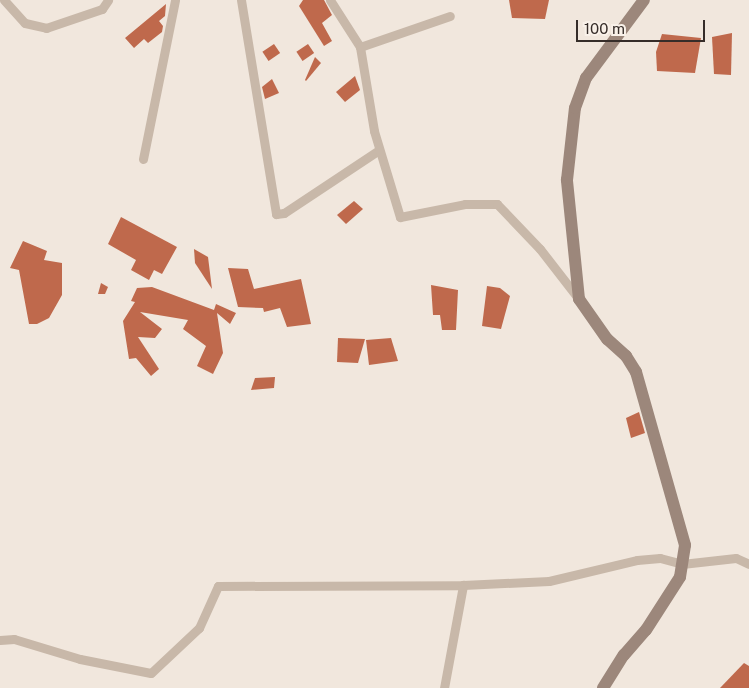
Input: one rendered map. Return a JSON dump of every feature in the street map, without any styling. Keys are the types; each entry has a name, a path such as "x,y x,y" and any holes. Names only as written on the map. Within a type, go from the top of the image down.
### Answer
{"street":[{"path":"4,0 25,23 46,28 102,9 108,0"},
{"path":"143,159 175,0"},
{"path":"241,0 276,214 284,213 379,150"},
{"path":"330,0 360,47 379,150 400,218 464,204 497,204 540,249 607,339 626,356 636,372 685,546 680,577 662,606 603,688"},
{"path":"579,299 567,180 575,108 586,78 644,0"},
{"path":"360,47 450,16"},
{"path":"0,640 14,639 80,659 151,673 199,628 218,586 463,585 549,581 637,560 660,558 682,564 736,558 749,564"},
{"path":"444,688 463,585"}],"building":[{"path":"303,0 324,0 332,15 322,23 332,41 324,46 299,6"},
{"path":"509,0 549,0 545,19 512,18"},
{"path":"166,4 165,16 159,21 163,26 162,32 148,43 144,39 134,48 125,38"},
{"path":"732,33 731,75 714,74 712,37"},
{"path":"662,34 701,38 695,73 657,71 656,52"},
{"path":"274,44 280,53 269,61 262,52"},
{"path":"308,44 314,53 303,61 296,52"},
{"path":"315,57 321,63 306,81 305,80"},
{"path":"355,76 360,90 345,102 336,92"},
{"path":"272,79 279,93 265,99 262,87"},
{"path":"354,201 363,209 346,224 337,215"},
{"path":"121,217 177,247 162,274 154,270 149,280 131,270 136,260 108,244"},
{"path":"23,241 47,251 44,260 62,263 62,295 49,318 37,324 29,324 19,270 10,268"},
{"path":"194,249 208,257 212,289 195,263"},
{"path":"228,268 248,269 254,289 301,279 311,324 287,327 280,308 264,312 263,308 238,307"},
{"path":"101,283 108,287 105,294 98,294"},
{"path":"431,285 458,290 456,330 442,330 440,315 433,315"},
{"path":"487,286 500,288 510,296 501,329 482,326"},
{"path":"152,287 214,310 216,304 236,313 230,324 217,313 223,353 213,374 197,366 206,346 183,329 188,320 140,312 162,329 155,338 138,337 159,369 151,376 136,358 129,359 123,321 135,302 131,301 137,288"},
{"path":"338,338 365,339 358,363 337,362"},
{"path":"391,338 398,361 369,365 366,340"},
{"path":"275,377 274,388 251,390 255,378"},
{"path":"639,412 645,433 631,438 626,418"},
{"path":"744,663 749,666 749,688 720,688"}]}
